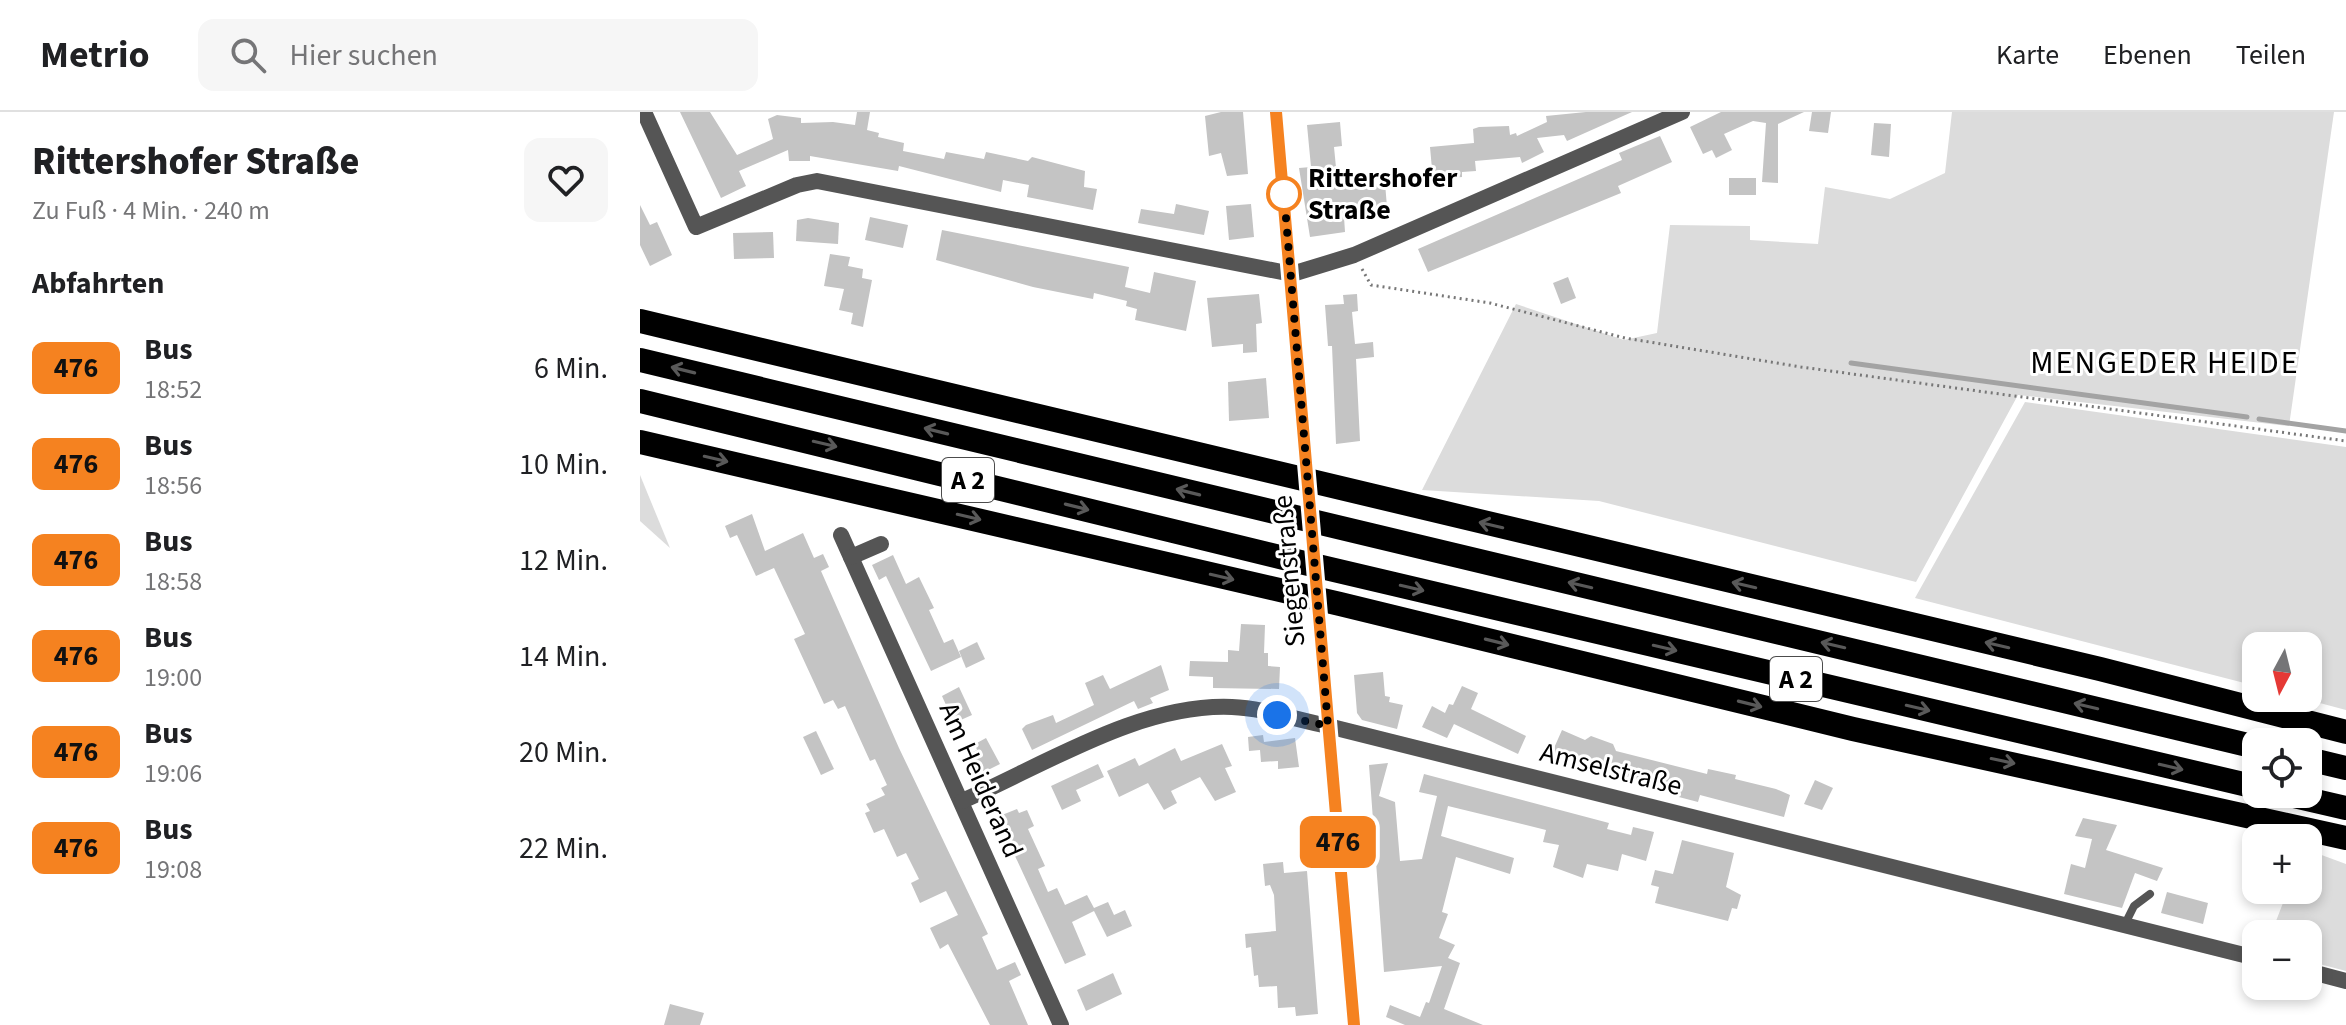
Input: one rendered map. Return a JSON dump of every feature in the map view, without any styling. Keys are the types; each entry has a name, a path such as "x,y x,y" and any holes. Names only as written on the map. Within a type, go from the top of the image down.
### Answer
{"highway":[{"path":"640,321 2100,669 2346,732"},
{"name":"A 2","path":"640,360 2242,744"},
{"name":"A 2","path":"640,401 1296,561 2242,784"},
{"path":"640,442 1340,604 1853,729 2346,838"},
{"path":"2322,762 2346,768"},
{"path":"2322,802 2346,808"}],"street":[{"path":"644,112 696,227 797,185 817,181 1292,274 1354,255 1682,112"},
{"name":"Siegenstraße","path":"1276,112 1354,1025"},
{"name":"Am Heiderand","path":"841,535 1061,1025"},
{"path":"851,557 881,544"},
{"name":"Amselstraße","path":"962,801 1140,721 1188,708 1235,707 1328,726 2242,954"},
{"path":"2322,975 2346,981"}],"lane":[{"path":"2125,924 2134,906 2150,894"}],"path":[{"path":"1354,255 1371,285 1490,303 1625,338 1801,367 2346,441"}],"shaded area":[{"path":"1952,112 2334,112 2289,426 2018,395 1916,582 1599,501 1422,490 1516,304 1624,340 1657,333 1670,225 1750,226 1750,240 1818,244 1825,187 1890,199 1945,173"},
{"path":"2025,402 2346,447 2346,710 2322,704 2322,632 2242,632 2242,682 1915,598"},
{"path":"640,475 670,548 640,521"},
{"path":"2322,855 2346,864 2346,971 2322,965 2322,920 2276,920 2283,904 2322,904"}],"building":[{"path":"680,112 710,112 737,155 773,139 768,119 777,115 801,118 801,123 855,125 857,112 870,112 867,130 879,133 878,137 904,143 903,151 944,159 946,152 984,159 986,152 1028,161 1032,157 1085,171 1084,187 1097,189 1093,210 1027,197 1029,185 1003,180 1001,192 899,166 898,171 810,156 810,161 789,161 788,150 739,171 746,186 721,198"},
{"path":"1243,112 1248,174 1227,176 1221,153 1209,156 1205,116"},
{"path":"1632,112 1567,141 1564,135 1537,138 1544,152 1522,163 1520,157 1475,161 1476,171 1462,172 1462,177 1433,180 1430,147 1474,143 1473,129 1479,127 1509,126 1510,135 1516,133 1517,136 1547,122 1546,116"},
{"path":"1721,112 1804,112 1778,124 1778,183 1762,182 1766,123 1753,121 1724,134 1732,150 1716,158 1712,150 1703,154 1690,127"},
{"path":"1812,112 1831,112 1828,133 1809,131"},
{"path":"1340,122 1342,146 1334,147 1338,188 1385,183 1387,207 1362,210 1363,216 1344,217 1345,232 1310,237 1299,168 1311,167 1307,125"},
{"path":"1874,123 1891,124 1889,157 1871,155"},
{"path":"1660,136 1672,162 1618,186 1621,193 1428,272 1418,249 1622,160 1619,153"},
{"path":"1729,178 1756,178 1756,195 1729,195"},
{"path":"1176,204 1209,211 1204,235 1138,223 1141,209 1174,214"},
{"path":"1251,204 1254,237 1229,240 1226,206"},
{"path":"640,205 650,225 657,222 672,255 650,266 640,245"},
{"path":"870,217 908,225 903,248 865,240"},
{"path":"808,218 839,223 838,244 796,241 797,220"},
{"path":"942,230 1129,267 1125,287 1150,293 1154,272 1196,281 1186,331 1135,320 1137,309 1126,306 1127,301 1094,293 1093,299 1033,287 936,260"},
{"path":"773,232 774,258 734,259 733,233"},
{"path":"830,254 850,257 848,266 863,269 862,278 872,280 863,327 851,324 853,313 839,310 844,289 824,286"},
{"path":"1568,277 1576,298 1561,304 1553,283"},
{"path":"1259,294 1262,323 1256,324 1257,352 1243,353 1243,344 1212,347 1207,298"},
{"path":"1357,294 1358,311 1352,312 1355,344 1373,342 1374,357 1356,359 1360,441 1336,444 1332,346 1328,346 1325,305 1344,304 1343,295"},
{"path":"1266,378 1269,418 1229,421 1228,382"},
{"path":"752,514 765,551 803,533 814,558 823,554 829,567 821,571 899,748 988,934 982,937 997,970 1015,962 1021,975 1009,981 1028,1025 990,1025 948,944 940,949 930,928 958,915 946,891 920,903 911,883 919,879 906,853 897,857 884,829 874,833 865,813 870,811 866,804 885,795 881,788 887,785 875,759 870,761 845,706 838,709 833,700 824,704 794,639 805,634 774,568 756,576 737,535 730,538 725,526"},
{"path":"893,555 906,584 919,577 934,608 929,610 944,643 953,639 961,657 931,671 886,576 879,580 872,565"},
{"path":"1241,624 1265,625 1264,653 1268,653 1268,666 1280,667 1279,689 1213,688 1213,677 1189,676 1190,661 1228,662 1228,650 1239,651"},
{"path":"977,642 985,659 966,668 959,651"},
{"path":"1161,665 1169,690 1150,698 1153,703 1138,709 1134,701 1032,750 1022,729 1053,715 1056,723 1094,705 1085,683 1103,675 1110,689"},
{"path":"1383,672 1385,696 1390,697 1389,702 1403,705 1397,729 1362,720 1357,713 1354,675"},
{"path":"1462,686 1478,693 1471,709 1526,736 1518,754 1454,724 1447,738 1422,727 1432,706 1445,713 1449,704 1453,705"},
{"path":"959,687 972,715 954,723 942,696"},
{"path":"1562,730 1585,740 1591,736 1613,744 1616,751 1707,774 1708,769 1736,775 1735,779 1776,789 1790,795 1784,817 1700,795 1698,802 1675,796 1676,793 1638,779 1577,768 1550,757"},
{"path":"816,731 834,769 821,775 803,737"},
{"path":"1263,735 1264,742 1295,738 1299,767 1278,769 1278,761 1261,762 1260,750 1249,751 1248,737"},
{"path":"986,738 1000,764 978,775 968,754 977,750 975,744"},
{"path":"1222,744 1232,766 1225,768 1236,792 1215,801 1200,777 1171,791 1177,803 1164,810 1148,783 1119,797 1107,771 1135,758 1139,766 1175,748 1181,761"},
{"path":"1388,763 1379,796 1395,802 1400,861 1422,859 1437,796 1419,792 1424,774 1609,823 1607,829 1631,835 1633,827 1654,832 1646,861 1622,854 1618,871 1587,864 1583,878 1553,867 1559,845 1543,842 1546,830 1448,806 1441,836 1514,858 1510,874 1456,857 1442,912 1448,914 1439,938 1455,945 1448,958 1460,963 1444,1009 1483,1025 1405,1025 1386,1017 1390,1005 1420,1017 1426,1002 1429,1003 1442,966 1384,972 1369,765"},
{"path":"1098,764 1104,777 1076,790 1081,801 1062,810 1051,786"},
{"path":"1815,780 1833,788 1822,810 1804,804"},
{"path":"1017,809 1019,813 1027,810 1034,826 1028,829 1045,866 1038,869 1048,892 1057,888 1065,905 1087,895 1094,908 1108,902 1114,915 1125,910 1132,926 1107,937 1094,911 1072,922 1086,955 1065,964 997,817"},
{"path":"2083,818 2117,825 2106,850 2163,868 2157,881 2135,873 2122,908 2064,894 2071,864 2085,868 2092,839 2075,836"},
{"path":"1682,840 1734,853 1726,887 1741,895 1737,909 1732,908 1728,921 1655,903 1659,887 1651,885 1655,870 1673,874"},
{"path":"1283,862 1284,873 1307,871 1318,1014 1296,1016 1295,1007 1278,1008 1277,986 1259,987 1258,975 1254,976 1251,947 1246,948 1245,934 1276,931 1274,895 1270,885 1265,886 1263,864"},
{"path":"2167,892 2208,903 2203,924 2161,913"},
{"path":"1113,973 1122,994 1086,1011 1077,990"},
{"path":"670,1004 704,1013 700,1025 664,1025"}],"waterway":[{"path":"1851,363 2247,417"},
{"path":"2259,419 2346,431"}],"bus line":[{"name":"476","path":"1276,112 1354,1025"}],"place":[{"name":"Rittershofer Straße","path":"1284,194"}],"district":[{"name":"MENGEDER HEIDE","path":"2165,363"}],"route":[{"path":"1277,715 1328,726 1284,194"}]}
